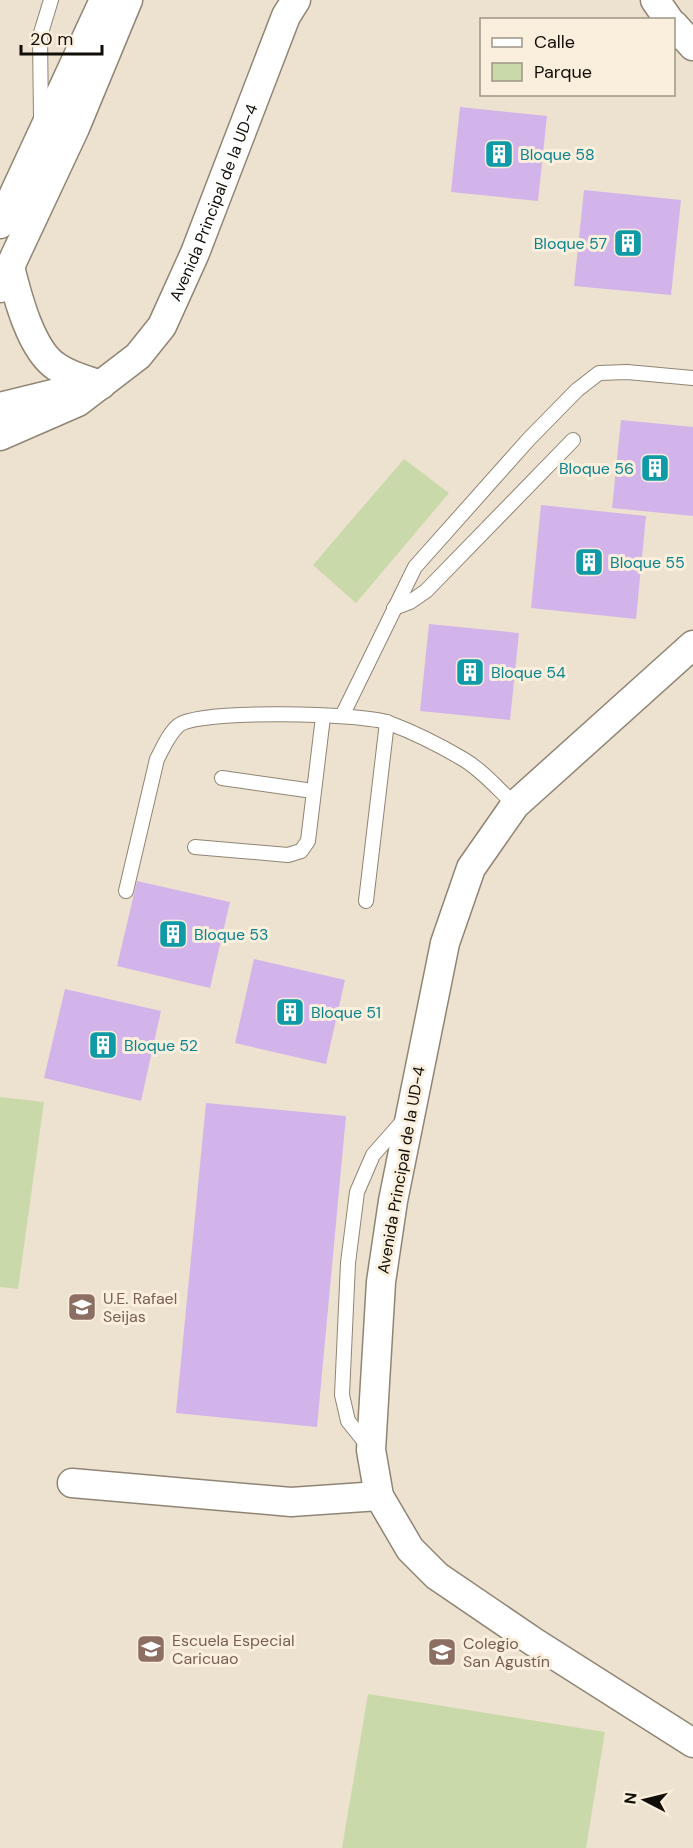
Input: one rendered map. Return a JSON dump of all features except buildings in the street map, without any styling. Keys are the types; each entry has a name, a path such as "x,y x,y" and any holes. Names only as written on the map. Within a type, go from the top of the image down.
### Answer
{"street":[{"path":"0,224 104,0"},
{"path":"100,385 55,367 42,352 19,300 5,278 75,128 128,0"},
{"name":"Avenida Principal de la UD-4","path":"0,436 78,402 138,356 162,326 195,253 278,37 296,0"},
{"path":"655,0 668,18"},
{"path":"675,26 693,46"},
{"name":"Avenida Principal de la UD-4","path":"0,408 63,391 100,385"},
{"name":"Avenida Principal de la UD-4","path":"693,645 515,805 471,868 448,932 393,1201 381,1282 371,1450 379,1496 410,1550 437,1576 534,1642 693,1743"},
{"path":"72,1483 291,1502 379,1496"}],"lane":[{"path":"41,139 40,36 51,0"},
{"path":"342,716 415,567 529,439 578,390 599,373 627,372 693,378"},
{"path":"394,608 426,591 573,440"},
{"path":"126,891 157,759 166,740 180,724 235,714 342,716 387,722 465,760 515,805"},
{"path":"195,847 288,855 301,851 308,841 323,717"},
{"path":"366,901 387,722"},
{"path":"222,778 313,791"}],"green space":[{"path":"404,459 449,493 356,603 313,565"},
{"path":"0,1097 44,1102 18,1289 0,1287"},
{"path":"368,1694 605,1732 586,1848 342,1848"}],"place":[{"name":"Bloque 58","path":"499,154"},
{"name":"Bloque 57","path":"628,243"},
{"name":"Bloque 56","path":"655,468"},
{"name":"Bloque 55","path":"589,562"},
{"name":"Bloque 54","path":"470,672"},
{"name":"Bloque 53","path":"173,934"},
{"name":"Bloque 51","path":"290,1012"},
{"name":"Bloque 52","path":"103,1045"},
{"name":"U.E. Rafael Seijas","path":"82,1307"},
{"name":"Escuela Especial Caricuao","path":"151,1649"},
{"name":"Colegio San Agustín","path":"442,1652"}]}
